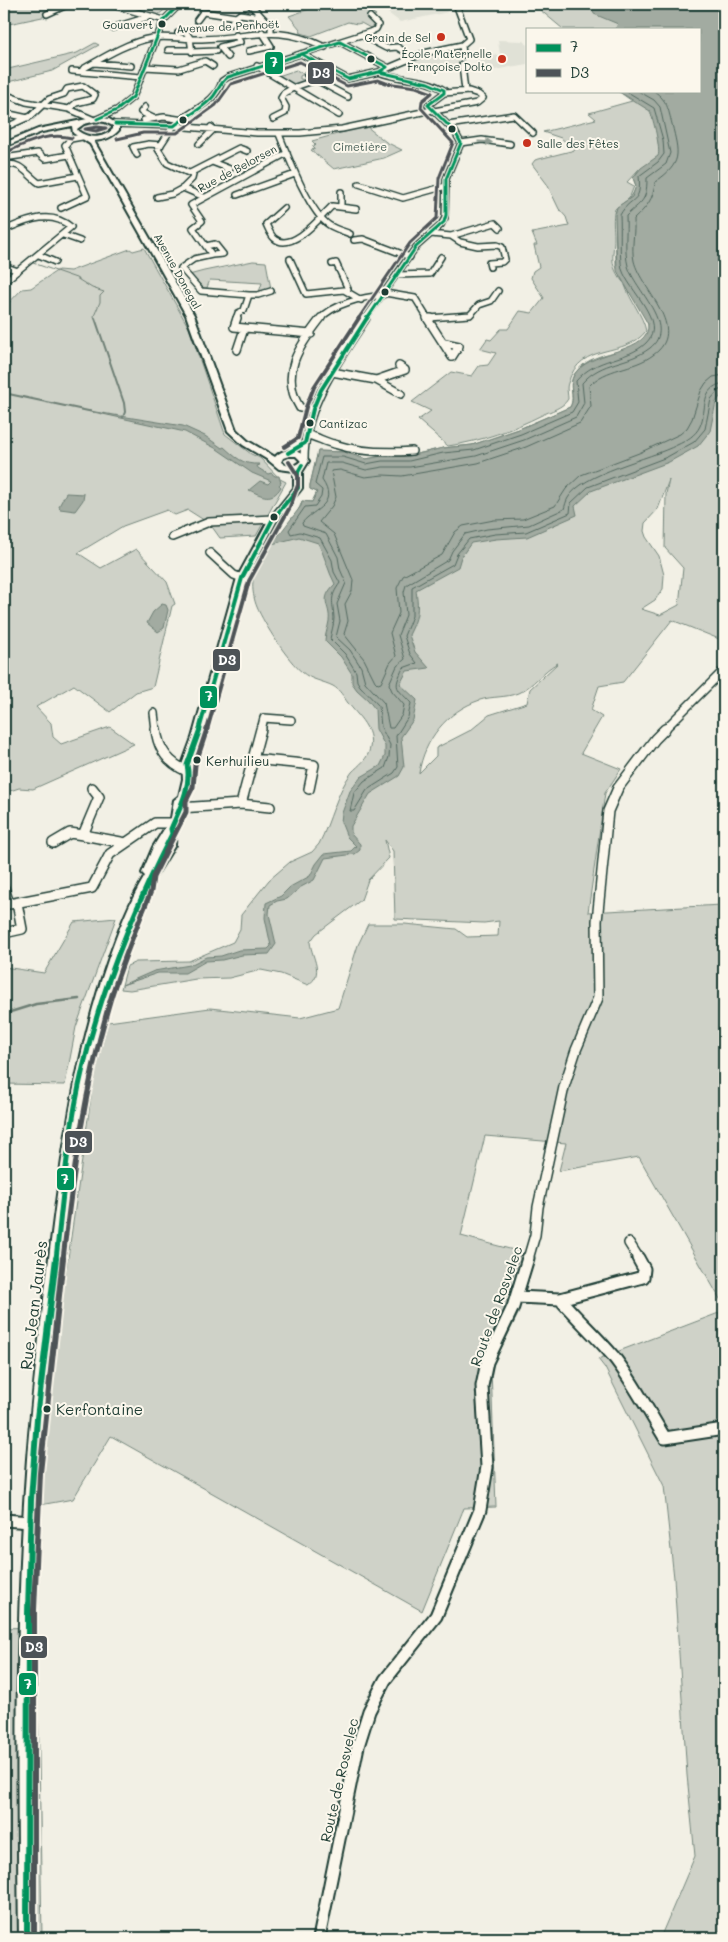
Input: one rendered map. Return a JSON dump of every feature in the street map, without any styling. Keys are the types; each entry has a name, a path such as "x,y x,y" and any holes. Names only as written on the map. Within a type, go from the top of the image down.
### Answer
{"main road":[{"path":"4,145 40,130 54,127 95,119 113,122 117,128 115,132 105,137 98,145 98,151"},
{"path":"54,127 75,132 81,122"},
{"name":"Avenue Donegal","path":"75,132 93,143 190,315 232,431 247,445 280,465"},
{"path":"84,137 105,137"},
{"name":"Avenue Donegal","path":"261,452 299,454 303,462"},
{"path":"283,504 282,502 292,481 280,465 280,456 286,453"},
{"path":"280,465 291,469 303,462"},
{"path":"283,504 288,502 298,488 298,475 303,462"},
{"name":"Rue Jean Jaurès","path":"27,1938 30,1522 37,1418 71,1132 83,1068 107,981 144,889 164,854 172,834 172,826 179,807 184,801 188,789 186,785 189,771 197,752 198,738 242,578 283,504"}],"street":[{"path":"47,14 69,4"},
{"path":"109,4 164,20"},
{"path":"180,4 164,20 133,97 111,117 113,122 143,122 279,134 342,130 433,110 467,105 480,102 483,98 480,94 464,91 444,94 429,104 433,110 458,136 461,144 447,175 445,218 419,244 366,318 321,390 313,409 303,462"},
{"path":"249,4 258,11 260,17"},
{"path":"301,54 348,79 379,72 387,67 411,60 427,52 462,45 469,39 456,6"},
{"path":"197,20 204,11 236,17"},
{"path":"230,24 240,14 260,17 271,25 271,32"},
{"path":"112,28 122,23 139,22 150,16"},
{"path":"157,197 172,194 183,188 193,177 190,173 167,163 158,149 174,126 215,96 222,81 257,66 361,35 378,27 376,22 370,17"},
{"path":"178,33 187,32 191,46 190,50"},
{"path":"249,51 271,46 262,32"},
{"name":"Avenue de Penhoët","path":"157,37 189,39 271,32 303,36 325,47"},
{"path":"228,57 220,47 240,42 236,35"},
{"path":"361,35 386,48 397,47 402,50"},
{"path":"83,70 107,55 157,37"},
{"path":"340,42 387,67"},
{"path":"462,45 463,55"},
{"path":"168,50 190,50 196,53 216,51"},
{"path":"145,67 179,69 205,61 213,66"},
{"path":"94,63 131,66"},
{"path":"462,65 464,91"},
{"path":"257,66 339,115"},
{"path":"72,71 141,77"},
{"path":"379,72 388,76 420,81 443,88 444,94"},
{"path":"307,75 348,97"},
{"path":"273,119 285,113 286,107 281,98 284,93 316,80"},
{"path":"4,128 28,118 49,99 64,94 67,89 83,86 95,95 93,99 76,103 69,109"},
{"path":"4,94 22,101 69,109 95,119 117,110"},
{"path":"11,104 4,109 5,113 28,118"},
{"path":"467,105 469,111"},
{"path":"145,108 141,112 153,118"},
{"path":"80,113 81,122"},
{"path":"448,125 472,119 514,114 533,133"},
{"path":"115,132 153,118 182,119 214,129"},
{"path":"199,144 214,129"},
{"path":"61,208 86,198 65,144 75,132"},
{"path":"279,134 295,174 320,217 329,225 350,234"},
{"path":"71,139 84,137"},
{"path":"461,144 482,140 510,144"},
{"path":"138,155 134,147 144,142 161,145"},
{"path":"190,173 239,148 248,152"},
{"path":"4,158 38,152 45,159 68,155"},
{"name":"Rue de Belorsen","path":"212,255 193,228 202,221 191,205 287,153"},
{"path":"212,162 230,169 226,171"},
{"path":"4,165 10,163 20,164 39,184 78,176"},
{"path":"237,195 295,174"},
{"path":"359,184 402,198 446,186"},
{"path":"183,188 204,197"},
{"path":"341,192 341,206"},
{"path":"284,208 266,224 275,239 286,242 295,241 332,206 356,210"},
{"path":"4,230 43,216 48,216 71,226 70,229 39,255 4,282"},
{"path":"431,234 451,236 495,223 500,228"},
{"path":"63,234 80,241"},
{"path":"451,236 460,242 478,246 497,245 502,247 505,259 502,262 489,264 490,267"},
{"path":"354,240 363,240 410,257"},
{"path":"206,246 215,244 223,254 194,259 181,268 183,273 201,291 250,295 271,291"},
{"path":"39,255 55,262"},
{"path":"398,275 430,274 441,257"},
{"path":"290,259 306,294 347,291 361,300"},
{"path":"332,264 336,263 348,288 347,291"},
{"path":"4,266 18,270"},
{"path":"429,318 470,315 479,304 490,301 498,291"},
{"path":"313,409 300,408 297,403 291,380 293,361 323,315 374,295 384,294 415,298 445,343"},
{"path":"250,295 244,310 238,312 233,325 237,328 311,334"},
{"path":"237,350 244,329"},
{"path":"376,380 405,370 399,366"},
{"path":"332,372 376,380 400,394"},
{"path":"308,435 316,436 332,444 348,447 398,453 412,451"},
{"path":"286,453 305,444"},
{"path":"172,537 210,522 273,519"},
{"path":"210,553 234,575 242,578"},
{"name":"Route de Rosvelec","path":"319,1938 358,1746 369,1711 384,1680 436,1616 480,1510 487,1467 482,1386 487,1362 516,1297 535,1235 538,1207 564,1087 576,1050 598,998 599,959 597,921 608,811 618,788 655,740 724,670"},
{"path":"154,713 157,744 176,767 189,771"},
{"path":"241,804 264,718 291,720"},
{"path":"254,759 314,765 309,788"},
{"path":"83,835 98,797 92,788"},
{"path":"179,807 241,804 270,807"},
{"path":"4,888 9,904 92,888 110,854 155,823 172,826"},
{"path":"53,843 70,833 126,843"},
{"path":"4,933 22,928 17,903"},
{"path":"516,1297 560,1299 643,1277 644,1269 629,1243"},
{"path":"560,1299 616,1360 665,1438 724,1429"},
{"path":"4,1520 30,1522"}],"shaded area":[{"path":"393,4 416,4 422,8 438,4 448,12 400,22 388,13 396,11 388,6"},
{"name":"École Maternelle Françoise Dolto","path":"498,40 523,41 526,44 526,64 489,71 489,68 477,66 476,55 500,55"},
{"path":"458,48 458,71 416,70 416,61 421,56"}],"green space":[{"path":"4,4 65,4 43,14 47,16 4,25"},
{"path":"142,4 172,4 158,15 138,11"},
{"path":"341,4 362,4 374,11 371,12 376,15 370,19 374,27 372,29 361,23 348,22 311,36 301,33 289,16 318,6 325,9"},
{"path":"533,4 724,4 724,231 707,240 688,254 674,271 671,281 671,290 679,307 685,333 697,348 659,362 634,378 625,388 620,406 607,423 583,445 559,462 523,479 494,489 475,491 459,487 449,488 444,491 442,499 433,504 411,512 391,514 384,519 386,526 397,538 400,545 387,555 377,582 375,601 349,617 344,626 351,631 373,637 382,643 381,656 376,662 365,669 364,675 396,695 401,706 383,724 385,735 392,742 391,763 356,790 349,808 353,810 357,795 364,785 395,768 398,746 391,734 389,724 405,706 403,699 396,690 369,674 388,655 389,645 380,636 350,623 356,615 373,606 380,599 382,584 389,574 391,559 406,544 407,539 388,523 389,517 398,514 413,515 441,506 451,490 467,490 488,495 500,495 533,483 588,456 602,444 631,410 636,393 654,376 702,360 714,353 716,346 703,331 700,322 696,293 699,275 703,267 715,254 724,249 724,421 721,430 724,425 724,641 672,620 623,682 599,686 591,710 602,717 581,753 621,769 605,793 588,912 722,905 724,914 724,1306 639,1157 559,1171 566,1143 485,1136 461,1236 521,1252 505,1299 519,1312 491,1369 496,1507 464,1508 422,1611 111,1436 73,1499 40,1505 60,1314 93,1083 108,1022 210,1008 300,1018 338,1008 358,945 368,924 405,924 456,929 467,937 498,936 499,921 484,923 395,919 393,851 385,840 389,858 368,880 361,900 316,934 310,942 317,971 316,976 308,985 281,974 261,970 229,978 196,979 130,990 121,989 127,966 136,962 189,961 233,942 240,929 241,915 269,880 290,862 312,852 319,844 346,780 369,752 370,735 360,718 338,689 313,679 296,667 265,623 255,601 253,581 261,560 292,521 302,501 312,502 317,492 310,489 310,485 318,451 344,452 366,459 382,456 408,456 443,448 472,445 519,429 570,407 572,403 571,385 573,376 583,365 600,356 634,346 641,342 647,334 647,321 625,285 646,331 637,340 627,345 593,355 583,361 574,370 568,383 568,399 560,407 485,438 448,446 418,420 431,411 412,402 451,372 472,376 479,366 488,365 496,353 480,349 487,339 491,340 501,329 508,329 520,311 532,313 544,298 531,278 533,271 539,267 534,245 537,245 532,233 569,226 566,217 559,209 547,184 532,164 535,160 575,150 561,138 543,132 596,119 589,113 632,101 619,92 700,92 700,28 562,28","holes":["639,169 633,178 636,186 629,198 634,186 627,182","622,204 615,212 616,266 623,282 615,270 613,260 615,209","669,480 666,494 665,548 683,568 679,605 660,615 641,609 655,600 663,589 664,575 659,556 644,531 645,523 658,509","558,663 530,689 527,703 489,715 471,730 436,748 436,756 419,773 426,749 432,738 439,728 457,711 480,700 518,693 529,687"]},
{"path":"95,43 99,45 52,71 4,83 4,70 77,53"},
{"path":"296,70 304,74 300,76 300,79 309,80 294,85 278,76"},
{"path":"95,120 112,125 113,130 105,135 96,137 86,136 78,132 81,124"},
{"name":"Cimetière","path":"366,126 386,142 402,150 384,158 334,169 311,150 315,149 312,146 316,145 312,141"},
{"path":"144,248 189,328 225,434 251,454 260,458 280,479 286,482 256,536 220,538 210,524 188,510 175,515 167,510 123,526 78,553 101,568 136,549 167,582 175,604 172,606 153,687 136,692 110,712 74,685 36,707 51,723 53,737 61,744 110,727 134,744 33,789 19,788 4,793 4,308 22,289 31,288 58,270 70,271 130,249 133,251"},
{"path":"253,261 266,262 271,289 259,292 262,283 210,280 206,290 189,275 204,271"},
{"path":"116,918 76,1027 65,1085 4,1084 4,967 44,973 74,922"},
{"path":"724,1311 724,1938 660,1938 695,1856 687,1775 674,1578 664,1486 605,1368 598,1359"},
{"path":"37,1627 42,1938 4,1938 4,1628"}],"water":[{"path":"591,4 724,4 724,392 716,402 710,431 698,446 669,462 591,491 575,506 577,515 527,537 471,543 461,557 458,567 416,590 417,614 409,635 415,652 429,668 407,671 400,684 417,700 413,720 401,737 404,767 399,776 370,794 351,826 351,834 360,844 360,850 355,854 325,858 314,880 301,887 287,899 270,905 269,914 276,944 269,954 242,955 222,960 206,961 185,973 158,973 122,985 154,971 190,965 206,957 221,956 239,950 268,949 271,946 265,918 266,903 281,896 290,887 310,876 324,854 351,851 356,846 347,837 341,822 342,813 350,791 361,777 380,766 385,756 385,746 376,729 375,709 352,683 352,674 341,657 325,641 329,621 326,599 335,584 318,543 299,537 272,544 301,506 302,501 312,502 317,492 310,489 310,485 318,451 344,452 366,459 382,456 409,456 443,448 472,445 519,429 570,407 572,403 571,385 577,371 585,364 631,346 641,340 647,333 648,324 617,271 615,215 617,207 632,197 636,186 633,178 641,168 658,156 659,153 655,127 650,111 620,92 700,92 700,28 616,28 618,24 594,14"},
{"path":"89,411 183,426 205,436 222,448 224,447 240,460 259,464 258,468 268,474 271,473 279,476 281,483 279,485 281,487 278,492 270,496 262,496 249,490 260,481 268,484 271,481 252,473 217,449 185,432"},
{"path":"66,493 84,494 83,500 75,511 60,509 59,506"},
{"path":"162,604 166,605 168,610 164,628 158,632 147,623 153,612"}],"waterway":[{"path":"33,263 76,278 92,288 104,292 100,296 100,302 94,316 95,319"},
{"path":"95,318 124,403 125,412 123,417"},
{"path":"4,393 93,412"},
{"path":"4,1014 36,1004 79,999"}],"transit line":[{"name":"7","path":"97,119 117,110 133,97 164,20 180,4"},
{"name":"7","path":"174,126 209,101 215,95 222,81 228,77 340,42 387,67"},
{"name":"7","path":"301,54 348,79 379,72 387,67"},
{"name":"D3","path":"117,139 143,133 177,133 216,105 231,84 300,62 347,86 378,80 386,83 416,87 432,93 422,101 421,108 453,143 439,178 437,218 410,243 340,345 314,387 306,407 298,438 284,447"},
{"name":"7","path":"379,72 428,83 444,90 444,93"},
{"name":"7","path":"288,453 305,443 313,409 321,390 346,349 416,247 444,222 446,215 446,179 461,143 455,132 428,105 444,93"},
{"name":"7","path":"115,124 174,126"},
{"name":"D3","path":"97,127 106,128 96,131 85,129 97,127"},
{"name":"D3","path":"7,152 46,137 63,136 72,138"},
{"name":"D3","path":"34,1938 34,1610 40,1473 73,1175 86,1094 110,1000 151,891 153,877 186,812 186,801 193,787 195,765 204,740 249,581 290,507 298,485 298,476 289,462"},
{"name":"7","path":"27,1938 28,1614 31,1500 37,1418 71,1132 83,1068 107,981 144,889 172,834 171,829 187,788 189,771 187,765 197,738 242,578 273,519 298,488 298,472 302,465"}],"place":[{"name":"Gouavert","path":"162,24"},
{"name":"Grain de Sel","path":"441,37"},
{"name":"École Maternelle Françoise Dolto","path":"502,59"},
{"name":"Salle des Fêtes","path":"527,143"},
{"name":"Cantizac","path":"310,423"},
{"name":"Kerhuilieu","path":"197,760"},
{"name":"Kerfontaine","path":"47,1409"}]}
